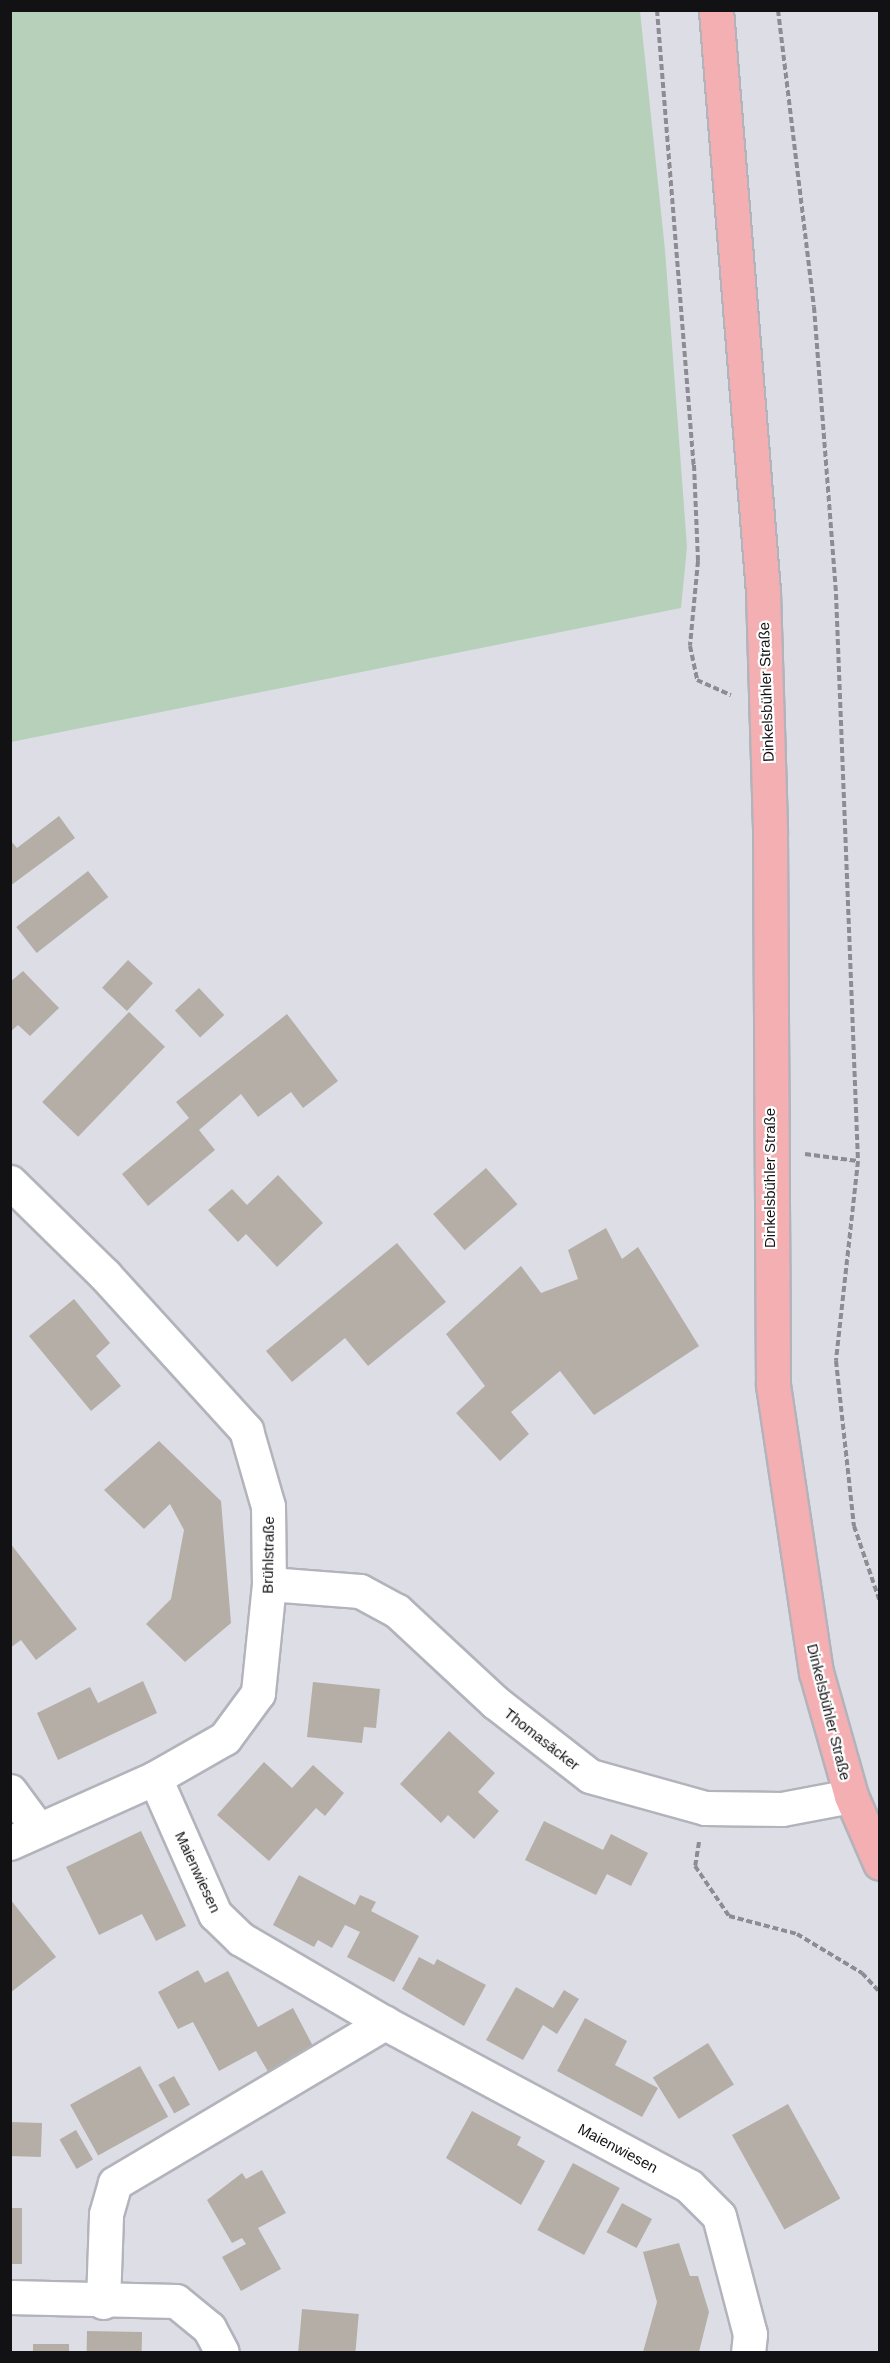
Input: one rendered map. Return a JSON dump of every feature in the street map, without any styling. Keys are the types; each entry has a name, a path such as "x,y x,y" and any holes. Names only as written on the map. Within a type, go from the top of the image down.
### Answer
{"main road":[{"name":"Dinkelsbühler Straße","path":"716,10 756,478 766,704 773,1385 816,1672 851,1796 879,1863"}],"street":[{"name":"Brühlstraße","path":"10,1182 105,1275 246,1430 268,1506 269,1584 258,1693 225,1738 155,1778 24,1836"},
{"name":"Thomasäcker","path":"269,1584 360,1591 397,1611 495,1702 590,1776 705,1808 782,1809 851,1796"},
{"name":"Maienwiesen","path":"155,1778 215,1914 241,1938 385,2023 689,2186 719,2216 750,2334 748,2352"},
{"path":"10,1791 24,1836"},
{"path":"103,2302 106,2214 116,2183 385,2023"},
{"path":"10,2297 103,2302 176,2301 209,2328 222,2352"}],"path":[{"path":"657,10 694,465 698,561 690,646 696,680 723,694 766,704"},
{"path":"778,10 814,307 835,583 858,1161 836,1361 854,1526 879,1602"},
{"path":"770,1150 858,1161"},
{"path":"705,1808 695,1866 729,1916 796,1934 862,1972 879,1992"}],"green space":[{"path":"11,10 640,11 665,250 687,547 681,608 11,742"}],"building":[{"path":"59,816 75,838 10,886 10,840 17,848"},
{"path":"88,871 108,897 37,953 16,927"},
{"path":"128,960 153,983 127,1011 102,988"},
{"path":"23,971 59,1008 30,1036 18,1025 10,1032 10,982"},
{"path":"199,988 224,1015 200,1038 175,1011"},
{"path":"129,1012 165,1047 78,1137 42,1102"},
{"path":"287,1014 338,1081 303,1108 291,1092 258,1117 241,1094 199,1130 215,1150 148,1206 122,1174 189,1118 176,1102"},
{"path":"486,1168 517,1204 465,1250 433,1214"},
{"path":"278,1175 323,1223 277,1267 246,1234 238,1242 208,1210 232,1189 247,1205"},
{"path":"606,1228 622,1259 638,1247 699,1346 594,1415 560,1371 511,1412 529,1434 500,1461 456,1413 485,1386 446,1334 521,1266 541,1293 578,1279 568,1250"},
{"path":"397,1243 446,1302 368,1366 345,1338 292,1382 266,1351"},
{"path":"74,1299 110,1343 96,1356 121,1386 91,1411 29,1336"},
{"path":"159,1441 221,1501 231,1623 185,1662 146,1624 171,1599 184,1530 170,1504 144,1529 104,1490"},
{"path":"10,1543 77,1629 36,1660 21,1640 10,1648"},
{"path":"143,1681 157,1713 58,1760 37,1713 90,1687 98,1703"},
{"path":"313,1682 380,1689 376,1728 364,1727 362,1743 307,1737"},
{"path":"449,1731 495,1773 478,1792 499,1811 474,1839 448,1815 441,1823 400,1784"},
{"path":"264,1762 292,1788 313,1765 344,1793 325,1816 316,1808 269,1861 217,1815"},
{"path":"544,1821 603,1850 611,1834 648,1853 631,1886 607,1874 596,1895 525,1860"},
{"path":"141,1831 186,1926 156,1941 142,1914 99,1935 66,1867"},
{"path":"299,1875 355,1905 360,1895 376,1902 371,1911 419,1936 394,1982 347,1957 360,1932 345,1925 332,1948 318,1940 314,1947 273,1925"},
{"path":"10,1899 56,1957 10,1993"},
{"path":"419,1957 434,1965 437,1959 486,1985 464,2026 402,1989"},
{"path":"198,1970 205,1983 228,1971 258,2027 293,2008 315,2050 270,2075 256,2051 219,2071 193,2022 178,2029 158,1992"},
{"path":"516,1987 553,2008 564,1990 579,1999 557,2034 543,2025 523,2060 486,2040"},
{"path":"585,2018 627,2041 615,2065 658,2088 642,2117 557,2071"},
{"path":"708,2043 734,2085 679,2119 653,2077"},
{"path":"140,2066 168,2117 98,2156 70,2105"},
{"path":"174,2076 190,2105 174,2114 158,2085"},
{"path":"788,2104 840,2198 784,2229 732,2135"},
{"path":"472,2111 521,2137 517,2145 545,2161 521,2205 446,2158"},
{"path":"10,2122 42,2123 41,2157 10,2156"},
{"path":"76,2130 93,2159 77,2169 60,2140"},
{"path":"573,2163 620,2188 584,2255 537,2230"},
{"path":"262,2170 286,2213 258,2228 281,2269 241,2291 222,2257 246,2244 242,2238 232,2243 207,2200 242,2173 246,2179"},
{"path":"622,2203 652,2219 637,2248 607,2232"},
{"path":"10,2208 22,2208 22,2264 10,2264"},
{"path":"679,2243 690,2276 698,2276 709,2312 699,2352 643,2352 657,2302 643,2252"},
{"path":"302,2309 359,2314 355,2352 298,2352"},
{"path":"87,2331 142,2332 142,2352 87,2352"},
{"path":"33,2344 69,2344 69,2352 33,2352"}]}
